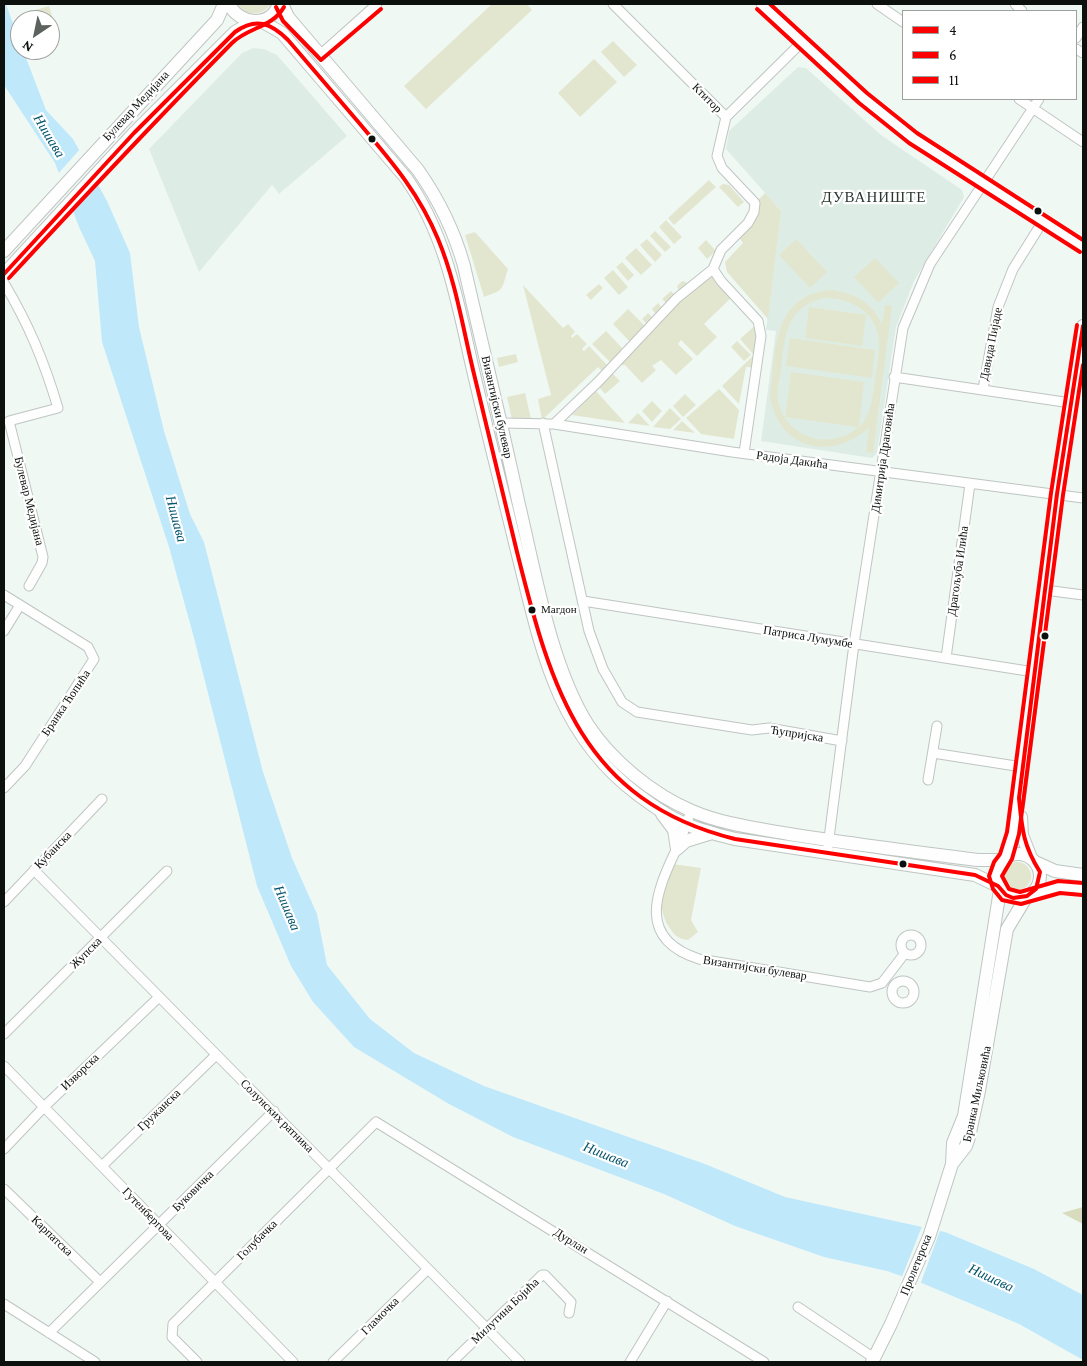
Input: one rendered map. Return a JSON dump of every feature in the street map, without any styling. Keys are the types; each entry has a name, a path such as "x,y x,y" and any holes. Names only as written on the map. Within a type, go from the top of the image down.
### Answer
{"street":[{"name":"Булевар Медијана","path":"4,250 217,20 224,4"},
{"path":"229,4 238,16 257,21"},
{"name":"Булевар Медијана","path":"4,274 134,133 235,32 274,13 280,4"},
{"name":"Византијски булевар","path":"280,4 288,17 418,170 442,206 458,244 464,266 532,561 556,653 576,703 589,725 610,753 636,776 669,799 691,811 737,825 828,847 975,875 999,888"},
{"path":"321,54 376,4"},
{"name":"Ктитор","path":"613,4 726,117 802,42"},
{"path":"761,4 884,116 913,138 984,185 1083,246"},
{"path":"877,4 902,21"},
{"name":"Византијски булевар","path":"257,21 275,28 288,40 406,178 422,201 444,251 452,278 544,658 569,716 600,762 657,809 686,824 735,839 978,860 1004,859"},
{"path":"1020,100 1083,142"},
{"name":"Димитрија Драговића","path":"828,847 854,644 882,472 902,328 930,264 1038,100"},
{"path":"554,424 598,382 677,298 713,269 720,252 748,223 755,208 755,203 722,168 717,156 726,117"},
{"name":"Давида Пијаде","path":"983,389 998,307 1013,269 1043,221"},
{"path":"713,269 760,324 761,336 744,453"},
{"name":"Булевар Медијана","path":"4,282 23,314 44,360 58,408 9,421 43,557 42,563 29,586"},
{"path":"1083,326 1057,494 1014,833 995,876 999,888 1013,898 1059,888 1083,889"},
{"path":"894,377 1071,403"},
{"name":"Ћупријска","path":"543,423 589,631 600,662 622,702 636,712 752,730 769,728 842,741"},
{"name":"Радоја Дакића","path":"501,424 554,424 744,453 1083,498"},
{"name":"Драгољуба Илића","path":"946,658 970,484"},
{"path":"1045,590 1083,595"},
{"name":"Бранка Ћопића","path":"4,596 88,647 94,659 25,766 4,788"},
{"name":"Патриса Лумумбе","path":"583,602 1034,672"},
{"path":"4,631 20,605"},
{"path":"928,780 937,726"},
{"path":"933,753 1022,767"},
{"path":"1019,798 1022,835 1040,878 1029,895"},
{"name":"Кубанска","path":"4,902 102,799"},
{"path":"657,809 671,825 677,849"},
{"name":"Византијски булевар","path":"691,811 677,849 662,881 655,905 663,933 676,950 698,959 870,987 882,983"},
{"path":"677,849 686,840 712,833"},
{"path":"1004,859 1018,854 1055,871 1083,874"},
{"name":"Солунских ратника","path":"34,870 158,998 274,1111 427,1270 520,1362"},
{"name":"Жупска","path":"4,1034 167,871"},
{"name":"Бранка Миљковића","path":"952,1164 953,1143 964,1116 999,888"},
{"name":"Бранка Миљковића","path":"952,1164 966,1146 969,1137 979,1091 1007,929 1029,895"},
{"path":"893,989 882,983 905,953"},
{"name":"Изворска","path":"4,1149 44,1107 158,998"},
{"name":"Гружанска","path":"102,1166 216,1055"},
{"name":"Гутенбергова","path":"4,1066 293,1362"},
{"name":"Буковичка","path":"49,1333 274,1111"},
{"name":"Голубачка","path":"197,1362 172,1337 171,1329 173,1324 376,1122"},
{"name":"Дурлан","path":"376,1122 667,1300 752,1359 764,1362"},
{"name":"Пролетерска","path":"873,1360 918,1265 952,1164"},
{"name":"Карпатска","path":"4,1189 100,1282"},
{"name":"Гламочка","path":"333,1362 427,1270"},
{"name":"Милутина Бојића","path":"452,1362 542,1275 572,1302 569,1313"},
{"path":"630,1362 667,1300"},
{"path":"4,1304 95,1362"},
{"path":"798,1307 873,1360"}],"shaded area":[{"path":"253,48 264,49 277,55 347,136 279,194 272,185 199,272 149,149 242,53"},
{"path":"798,67 806,68 881,135 962,190 964,197 914,281 896,327 877,453 872,458 761,441 776,331 766,330 781,211 726,149 729,131"}],"green space":[{"path":"237,4 271,4 259,13 249,13"},
{"path":"492,4 527,4 532,10 426,109 404,86"},
{"path":"49,6 50,10 35,10"},
{"path":"613,41 637,65 624,77 601,52"},
{"path":"594,59 617,82 580,117 558,93"},
{"path":"709,180 716,187 674,225 668,218"},
{"path":"723,184 729,185 744,202 738,207 719,187"},
{"path":"765,193 781,211 768,319 727,272 725,262 743,243 737,235 755,203"},
{"path":"666,220 682,237 674,244 659,227"},
{"path":"655,231 671,247 665,252 650,236"},
{"path":"475,232 508,269 502,288 484,297 465,235"},
{"path":"647,239 662,255 655,262 640,245"},
{"path":"796,239 827,272 810,288 779,255"},
{"path":"706,240 716,251 707,259 698,248"},
{"path":"636,248 652,265 641,275 625,258"},
{"path":"875,258 899,283 878,303 854,277"},
{"path":"622,262 634,275 628,281 616,267"},
{"path":"713,269 734,295 704,324 717,337 697,356 681,340 678,344 693,359 676,375 661,360 652,366 656,370 642,383 625,365 613,365 592,344 606,331 625,351 632,344 613,324 628,309 647,328 649,326 642,319 648,313 655,320 658,317 652,309 658,303 664,310 669,306 662,299 671,291 677,297 679,292 677,286 682,281 686,282 688,286"},
{"path":"613,270 628,287 619,295 604,278"},
{"path":"599,284 603,288 591,300 586,295"},
{"path":"523,285 563,328 568,324 575,332 571,336 572,338 577,334 587,344 582,349 584,351 589,346 610,368 605,374 598,367 542,420 538,399 551,395"},
{"path":"832,290 840,291 862,300 873,310 882,324 885,305 892,306 873,453 866,452 869,428 854,439 838,445 823,447 808,445 795,439 784,429 775,415 770,397 776,344 788,313 798,302 812,294","holes":["824,298 845,301 862,310 875,325 879,349 875,380 867,417 859,427 864,382 791,372 785,417 858,427 848,434 836,438 812,438 791,426 784,416 779,404 778,391 784,346 789,325 801,309"]},
{"path":"809,307 866,315 862,346 805,338"},
{"path":"759,322 760,347 753,354 740,339"},
{"path":"790,338 875,350 872,378 786,366"},
{"path":"737,341 751,355 744,361 731,347"},
{"path":"759,350 757,368 746,367 739,404 722,386"},
{"path":"516,354 518,362 499,367 497,358"},
{"path":"612,373 620,381 605,394 598,386"},
{"path":"719,389 739,410 734,439 701,434 686,418"},
{"path":"596,391 625,423 572,415"},
{"path":"525,393 532,423 513,424 507,397"},
{"path":"685,394 696,405 683,417 673,406"},
{"path":"652,401 662,411 652,422 642,411"},
{"path":"670,408 681,419 670,429 653,427"},
{"path":"638,413 650,426 628,423"},
{"path":"682,421 695,433 673,430"},
{"path":"1017,862 1027,866 1031,876 1027,886 1017,890 1007,886 1003,876 1007,866"},
{"path":"672,864 701,868 691,920 698,932 688,940 679,938 673,932 662,911 662,896"},
{"path":"1083,1207 1083,1224 1062,1213"}],"water":[{"name":"Нишава","path":"4,4 6,4 10,15 10,60 27,60 46,110 73,139 107,201 130,253 139,327 164,431 190,514 204,542 263,772 292,858 317,914 327,965 370,1019 414,1053 484,1086 705,1164 785,1197 945,1232 1034,1269 1083,1295 1083,1360 1019,1324 924,1284 887,1271 824,1257 735,1226 664,1194 513,1137 449,1104 354,1047 313,1002 291,966 257,886 169,547 102,342 95,261 79,227 55,163 4,85"}],"pier":[{"path":"81,148 99,181 70,211 57,175"},
{"path":"923,1224 941,1228 920,1285 901,1279"}],"transit line":[{"name":"11","path":"770,4 867,93 917,133 1083,240"},
{"name":"6","path":"276,7 283,21 321,60 381,9"},
{"name":"6","path":"9,278 232,43 273,19 284,7"},
{"name":"6","path":"757,9 859,103 909,143 1080,252"},
{"name":"4","path":"4,274 134,133 235,32 243,27 257,23 276,29 288,40 394,165 431,222 444,255 454,289 517,552 544,649 561,693 581,732 608,767 641,797 683,821 735,839 975,875 998,886 1006,895 1013,898 1027,896 1036,889 1040,872 1024,836 1019,798 1057,494 1083,326"},
{"name":"6","path":"1077,325 1051,493 1007,832 1000,854 994,862 989,876 993,889 1002,900 1021,904 1060,893 1082,895"},
{"name":"11","path":"1083,365 1063,495 1019,834 1012,859 1002,876 1009,889 1020,892 1058,881 1083,883"}],"place":[{"name":"Магдон","path":"532,610"}],"district":[{"name":"ДУВАНИШТЕ","path":"874,197"}]}
